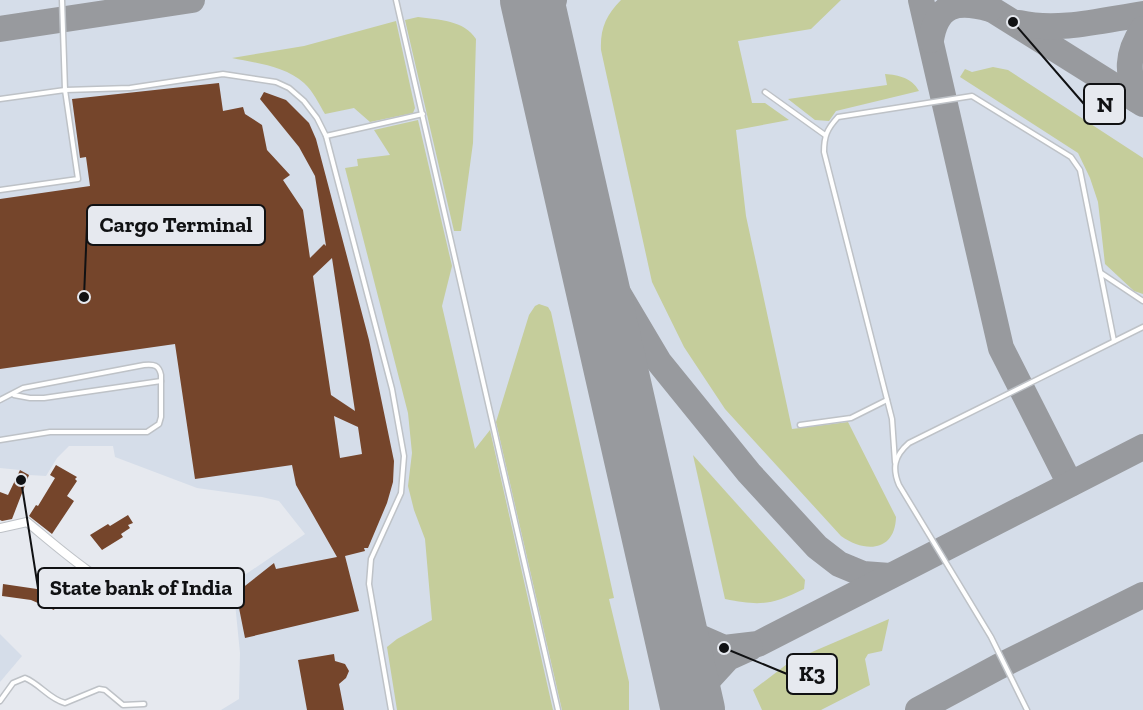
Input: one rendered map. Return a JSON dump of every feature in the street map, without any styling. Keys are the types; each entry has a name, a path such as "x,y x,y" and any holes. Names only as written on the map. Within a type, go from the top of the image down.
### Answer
{"street":[{"path":"0,528 27,522 98,578 129,592 159,589 186,576"}],"lane":[{"path":"0,190 78,179 65,90 62,0"},
{"path":"396,0 558,710"},
{"path":"0,99 65,90 130,88 223,74 276,82 289,88 304,101 317,118 326,136 392,389 404,456 401,493 371,559 369,573 391,710"},
{"path":"765,92 825,135"},
{"path":"1028,710 991,637 894,474 892,419 824,152 825,135 828,128 838,117 972,96 1071,157 1080,170 1114,341"},
{"path":"326,136 423,114"},
{"path":"1101,273 1143,301"},
{"path":"895,462 900,451 909,444 1143,327"},
{"path":"0,400 23,388 35,385 144,365 152,365 160,369 161,417 159,424 147,432 50,432 0,440"},
{"path":"12,394 44,398 161,381"},
{"path":"800,425 850,418 887,400"},
{"path":"0,701 13,683 25,678 64,703 99,689 105,690 123,705 144,704"}],"shaded area":[{"path":"0,0 1143,0 1143,710 221,710 239,699 240,653 233,583 305,534 279,501 197,488 115,457 113,446 69,446 57,458 46,476 29,475 20,470 0,468"},
{"path":"0,634 22,656 0,682"}],"green space":[{"path":"621,0 841,0 811,29 738,41 752,103 765,103 789,120 736,130 746,216 792,429 848,422 896,517 894,529 884,543 869,547 850,542 841,536 725,409 684,347 652,282 601,50 605,23 611,11"},
{"path":"418,17 458,24 476,39 473,143 461,231 454,231 405,20"},
{"path":"396,21 415,108 413,113 370,122 354,108 325,114 310,90 296,77 270,66 232,58 304,46"},
{"path":"993,67 1008,70 1143,158 1143,294 1134,291 1105,264 1098,202 1078,153 960,77 965,69 972,72"},
{"path":"885,74 905,78 919,91 836,111 829,121 815,120 788,99 887,85"},
{"path":"418,120 452,266 442,306 475,449 490,430 553,710 397,710 387,647 432,620 425,539 408,486 412,453 408,413 345,168 358,166 357,159 390,155 374,130"},
{"path":"539,304 548,307 551,312 614,598 609,599 629,682 629,710 562,710 496,422 529,315"},
{"path":"693,455 805,580 804,589 766,603 725,599"},
{"path":"889,619 882,651 868,654 865,659 870,685 821,710 762,710 753,690 791,661"}],"building":[{"path":"219,83 223,111 243,107 245,114 262,125 267,150 290,175 283,180 303,210 310,258 324,244 326,246 315,176 299,147 260,99 264,92 286,100 309,123 316,139 369,340 394,461 393,482 387,503 368,548 364,548 365,551 345,556 359,611 245,638 236,593 274,563 276,569 337,557 296,485 292,465 195,479 175,344 0,369 0,199 90,186 86,157 80,158 72,99","holes":["332,258 355,411 331,395 313,276","334,416 358,427 362,454 340,458"]},
{"path":"56,465 77,477 75,479 77,481 67,496 74,501 52,534 29,516 55,478 50,475"},
{"path":"20,470 29,475 12,519 2,521 0,520 0,492 8,495"},
{"path":"128,515 133,523 128,525 130,528 121,534 123,537 102,550 90,535"},
{"path":"3,584 37,589 39,585 60,594 54,610 31,600 2,596"},
{"path":"334,654 335,661 345,664 349,671 346,678 339,684 344,710 307,710 298,660"}],"taxiway":[{"path":"0,29 192,0"},
{"path":"518,0 534,23 543,49"},
{"path":"543,46 546,21 554,0"},
{"path":"921,0 1001,348 1070,484"},
{"path":"977,0 1143,104"},
{"path":"931,40 938,18 951,7 968,5 990,9"},
{"path":"1019,23 1065,26 1143,14"},
{"path":"1137,100 1131,81 1130,64 1133,47 1143,29"},
{"path":"586,239 659,362 749,473 817,547 839,564 863,574 890,576"},
{"path":"670,607 692,634 724,648 758,644 1143,447"},
{"path":"918,710 998,667 1143,595"},
{"path":"670,608 677,669 678,710"},
{"path":"696,710 706,682 728,658 750,648"}],"runway":[{"path":"532,0 693,710"}],"place":[{"name":"N","path":"1013,22"},
{"name":"Cargo Terminal","path":"84,297"},
{"name":"State bank of India","path":"21,480"},
{"name":"K3","path":"724,648"}]}
